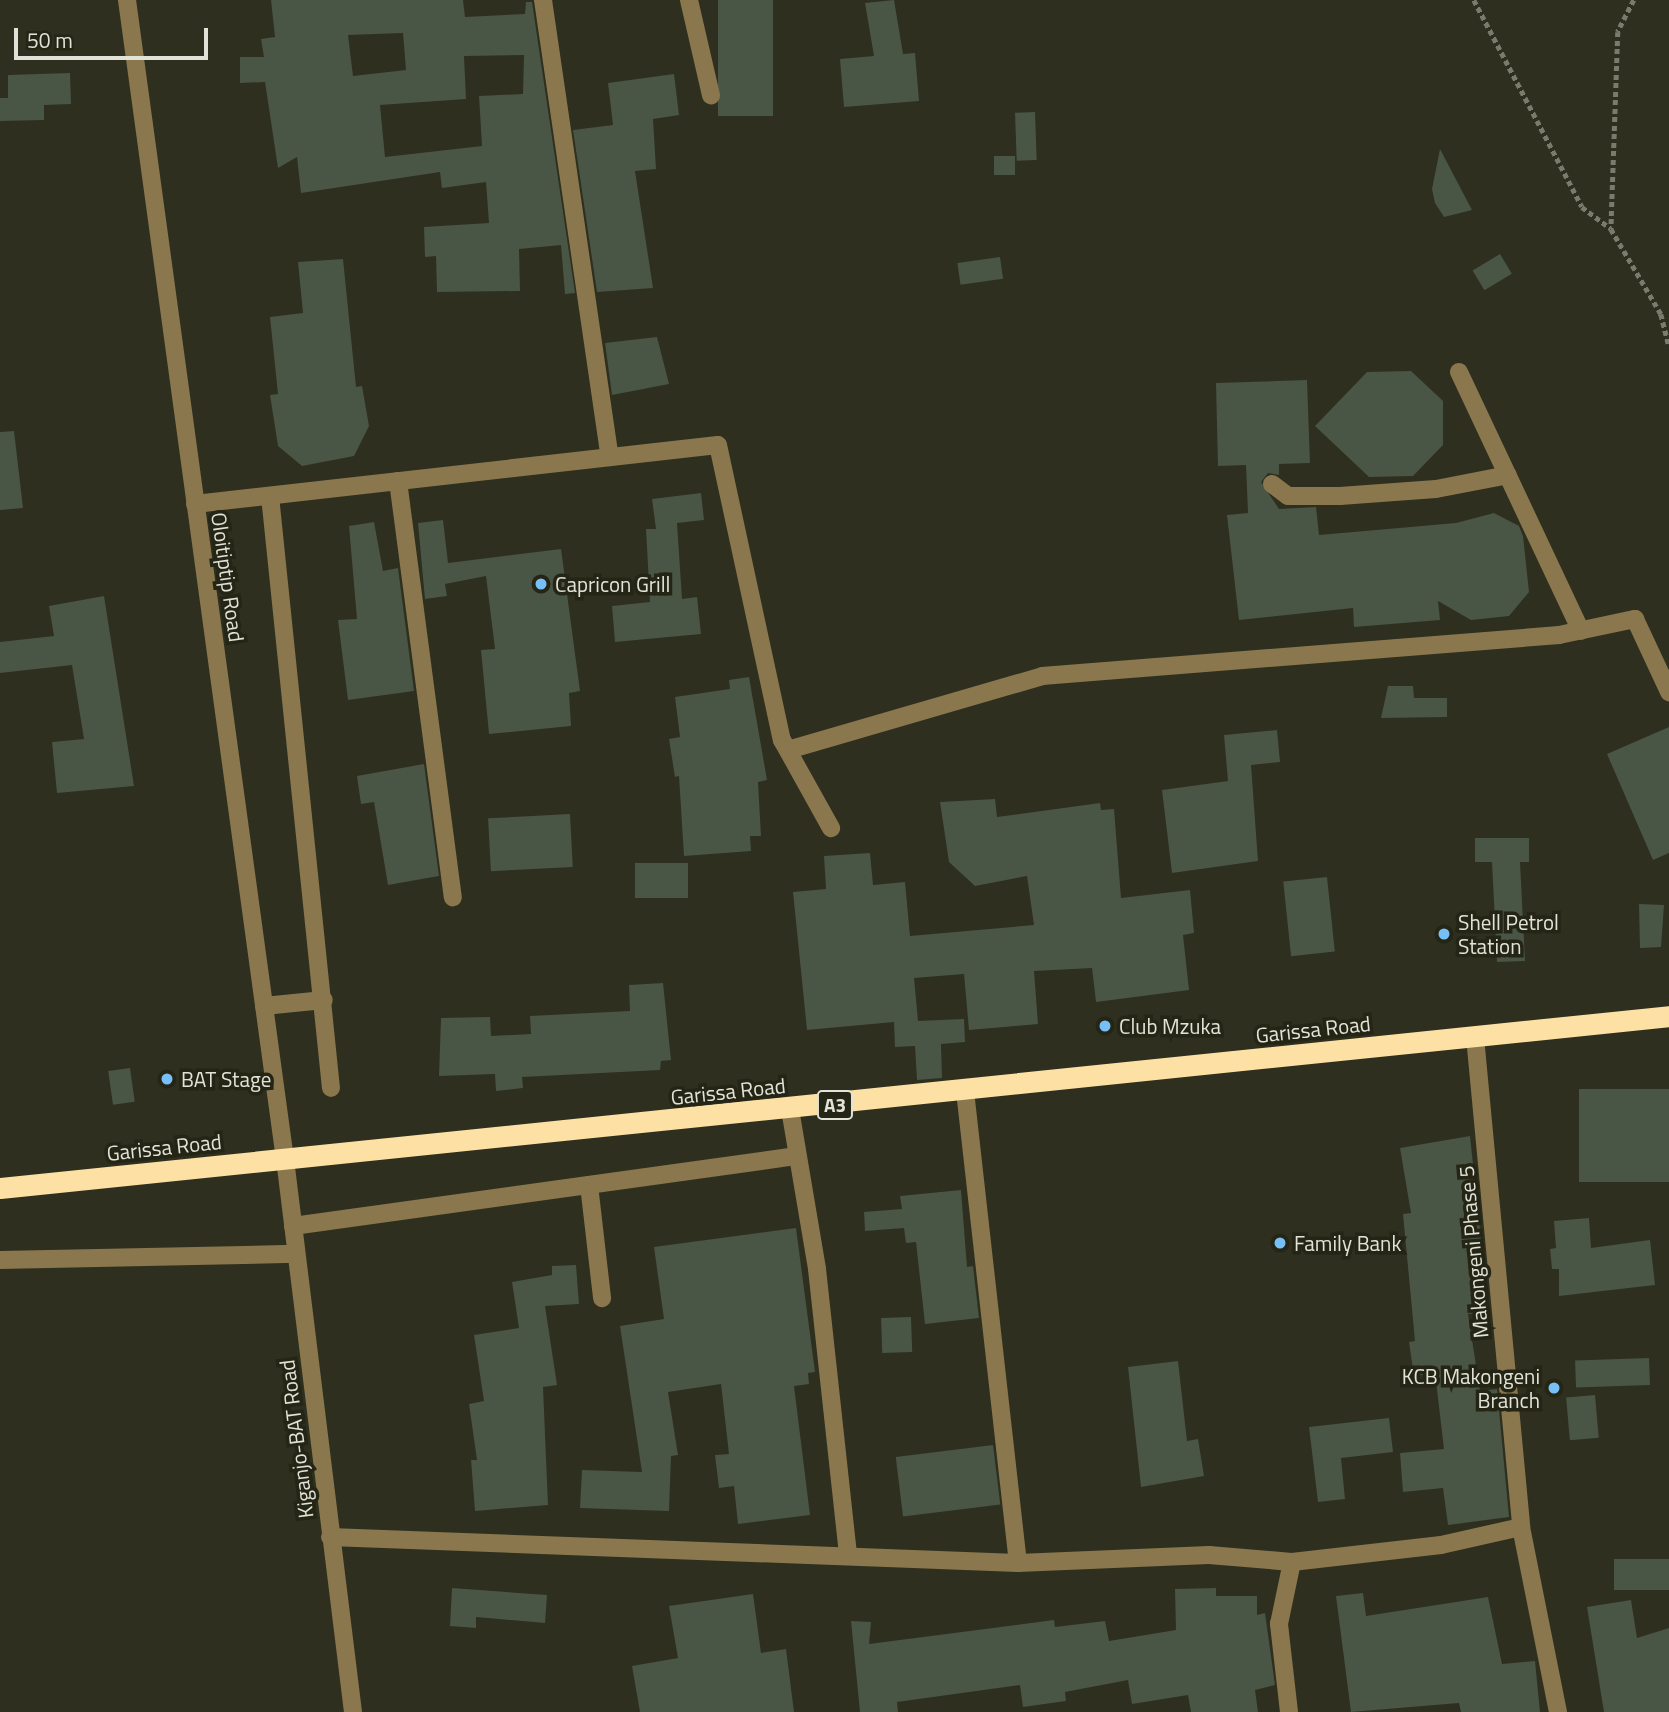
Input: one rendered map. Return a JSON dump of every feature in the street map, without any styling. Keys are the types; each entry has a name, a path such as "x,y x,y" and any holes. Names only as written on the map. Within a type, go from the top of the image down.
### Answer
{"highway":[{"name":"Garissa Road","path":"0,1188 965,1091 1669,1016"}],"street":[{"name":"Oloitiptip Road","path":"127,0 285,1159"},
{"path":"543,0 610,457"},
{"path":"689,0 711,95"},
{"path":"1459,373 1581,631"},
{"path":"195,504 718,445 757,642 788,750 831,828"},
{"path":"1272,484 1289,496 1340,496 1436,489 1508,475"},
{"path":"398,481 453,897"},
{"path":"270,496 331,1088"},
{"path":"788,750 1042,676 1581,631 1635,619 1669,692"},
{"path":"264,1006 324,1000"},
{"name":"Makongeni Phase 5","path":"1475,1037 1521,1527 1558,1712"},
{"path":"965,1091 1018,1563"},
{"path":"790,1109 817,1269 848,1555"},
{"path":"293,1226 797,1156"},
{"name":"Kiganjo-BAT Road","path":"285,1159 330,1537 354,1712"},
{"path":"589,1185 602,1298"},
{"path":"0,1260 296,1254"},
{"path":"330,1537 1018,1563 1209,1555 1292,1562 1441,1545 1521,1527"},
{"path":"1289,1712 1279,1623 1292,1562"}],"path":[{"path":"1474,0 1583,207 1611,229 1661,314 1669,345"},
{"path":"1611,229 1618,32 1634,0"}],"building":[{"path":"271,0 463,0 465,17 525,14 526,2 532,2 575,293 565,294 561,245 519,249 520,291 437,292 436,256 425,257 424,227 489,223 486,182 442,188 440,172 301,193 297,157 278,168 265,82 240,83 240,57 264,57 261,39 275,37","holes":["403,33 406,70 353,76 348,35","524,55 523,94 479,96 482,146 385,157 380,105 466,99 464,56"]},
{"path":"718,0 773,0 773,116 718,116"},
{"path":"894,0 903,54 915,53 919,101 844,107 840,59 874,56 865,3"},
{"path":"70,73 71,104 44,105 44,120 0,121 0,98 8,98 8,75"},
{"path":"674,74 679,115 653,119 656,169 635,171 653,288 597,292 573,130 613,125 608,83"},
{"path":"1035,112 1037,160 1017,161 1015,113"},
{"path":"1440,149 1472,210 1444,217 1435,203 1432,189"},
{"path":"994,156 1015,156 1015,175 994,175"},
{"path":"1500,254 1512,274 1484,290 1473,270"},
{"path":"1000,257 1003,279 960,285 957,263"},
{"path":"343,259 356,387 362,386 369,426 354,456 302,466 278,446 270,395 278,394 270,317 303,313 298,262"},
{"path":"657,337 669,384 612,395 605,343"},
{"path":"1411,371 1443,401 1443,445 1413,476 1369,477 1315,426 1367,372"},
{"path":"1307,380 1310,463 1279,464 1279,475 1268,473 1261,482 1279,509 1316,507 1319,535 1456,523 1494,513 1519,526 1523,536 1529,592 1509,616 1471,620 1438,601 1440,620 1354,627 1353,608 1239,620 1227,515 1248,513 1246,465 1218,466 1216,383"},
{"path":"14,431 23,508 0,510 0,432"},
{"path":"701,493 704,520 677,523 682,599 697,597 701,634 615,642 612,606 650,602 646,529 656,529 652,499"},
{"path":"443,520 448,563 561,549 580,691 569,693 571,726 489,734 481,650 495,649 486,576 445,584 447,596 425,599 418,523"},
{"path":"374,522 383,571 398,568 414,691 348,700 338,620 357,619 349,526"},
{"path":"104,596 134,786 57,793 52,742 84,739 72,665 0,673 0,642 54,636 49,606"},
{"path":"749,677 767,780 758,782 761,836 750,836 751,851 684,856 679,776 675,777 669,739 680,737 675,697 730,689 729,680"},
{"path":"1388,686 1413,686 1414,698 1447,698 1447,717 1381,718"},
{"path":"1669,727 1669,853 1653,860 1607,754"},
{"path":"1277,730 1280,762 1251,765 1258,861 1172,873 1162,790 1228,781 1224,735"},
{"path":"424,764 439,876 388,885 374,802 361,804 357,776"},
{"path":"995,799 997,817 1100,803 1101,810 1114,809 1121,898 1190,890 1194,933 1183,935 1189,990 1096,1002 1092,968 1034,971 1038,1024 969,1030 964,974 914,978 918,1021 964,1019 965,1042 941,1044 942,1078 917,1080 915,1046 895,1047 894,1022 807,1030 793,892 826,889 824,856 870,853 873,885 905,882 910,936 1034,925 1027,876 975,886 949,862 940,802"},
{"path":"570,814 573,867 491,871 488,818"},
{"path":"1475,838 1529,838 1529,862 1520,862 1525,961 1497,962 1492,862 1475,862"},
{"path":"635,863 688,863 688,898 635,898"},
{"path":"1327,877 1335,952 1291,956 1283,882"},
{"path":"1639,904 1664,905 1661,947 1640,948"},
{"path":"663,983 671,1060 661,1061 660,1070 522,1077 523,1088 496,1091 495,1074 439,1076 441,1018 490,1017 491,1036 531,1034 530,1016 630,1011 629,985"},
{"path":"130,1068 135,1102 113,1105 108,1071"},
{"path":"1579,1089 1669,1089 1669,1182 1579,1182"},
{"path":"1470,1136 1483,1259 1476,1259 1482,1313 1468,1314 1480,1391 1497,1389 1509,1517 1448,1525 1443,1488 1403,1492 1400,1453 1444,1449 1435,1373 1414,1376 1409,1342 1415,1341 1403,1214 1411,1213 1400,1148"},
{"path":"961,1190 967,1267 973,1266 979,1318 925,1324 916,1242 906,1243 904,1228 865,1231 864,1212 902,1209 900,1196"},
{"path":"1589,1218 1591,1248 1650,1240 1655,1285 1559,1296 1559,1269 1552,1269 1550,1249 1556,1248 1554,1221"},
{"path":"796,1228 815,1372 808,1373 809,1384 794,1386 810,1515 738,1524 734,1486 719,1488 715,1455 729,1454 721,1384 668,1392 678,1455 671,1456 669,1511 580,1508 582,1470 642,1472 620,1326 664,1319 654,1247"},
{"path":"576,1265 579,1304 545,1306 557,1385 543,1387 548,1505 475,1511 471,1460 477,1460 469,1404 484,1401 474,1335 519,1328 512,1282 552,1275 552,1266"},
{"path":"911,1317 912,1352 882,1353 881,1318"},
{"path":"1649,1358 1650,1385 1576,1388 1575,1361"},
{"path":"1178,1361 1187,1441 1198,1439 1204,1476 1141,1487 1128,1367"},
{"path":"1595,1395 1599,1438 1570,1440 1566,1398"},
{"path":"1389,1418 1393,1452 1341,1458 1345,1499 1318,1502 1309,1427"},
{"path":"993,1445 1000,1505 903,1516 896,1457"},
{"path":"1614,1559 1669,1559 1669,1590 1614,1590"},
{"path":"452,1588 547,1595 545,1623 476,1617 476,1628 450,1626"},
{"path":"1216,1588 1216,1596 1257,1596 1257,1615 1265,1613 1275,1685 1255,1690 1258,1712 1191,1712 1188,1695 1132,1704 1128,1680 1065,1692 1066,1701 1023,1707 1020,1685 897,1702 898,1712 860,1712 851,1621 871,1622 869,1644 1054,1620 1055,1627 1105,1621 1109,1641 1176,1630 1175,1589"},
{"path":"1363,1593 1366,1616 1488,1597 1502,1664 1535,1661 1540,1712 1461,1712 1459,1703 1351,1712 1336,1596"},
{"path":"753,1594 761,1653 786,1649 794,1712 640,1712 632,1666 678,1658 669,1606"},
{"path":"1631,1600 1637,1638 1669,1628 1669,1712 1604,1712 1587,1607"}],"place":[{"name":"Capricon Grill","path":"541,584"},
{"name":"Shell Petrol Station","path":"1444,934"},
{"name":"Club Mzuka","path":"1105,1026"},
{"name":"BAT Stage","path":"167,1079"},
{"name":"Family Bank","path":"1280,1243"},
{"name":"KCB Makongeni Branch","path":"1554,1388"}]}
